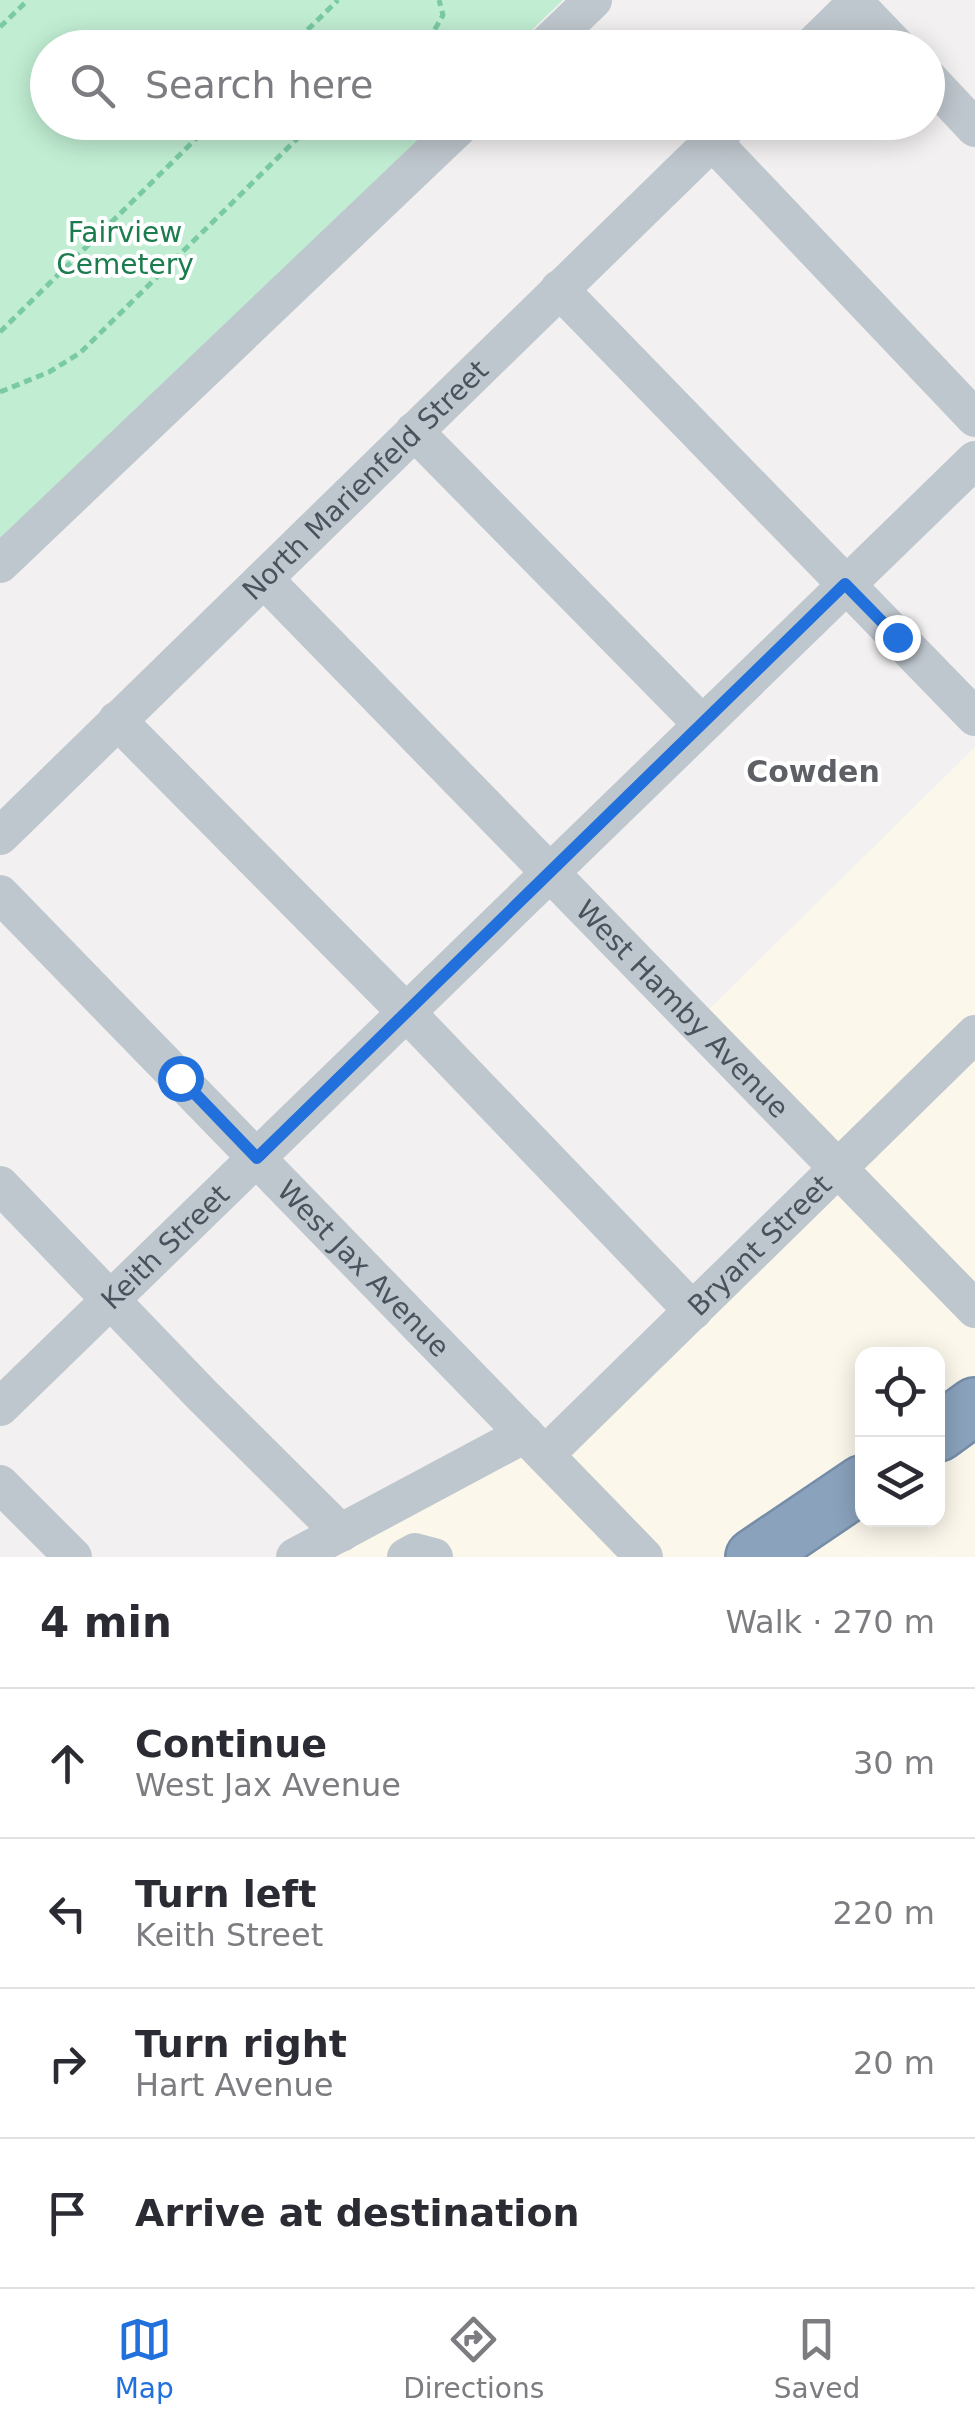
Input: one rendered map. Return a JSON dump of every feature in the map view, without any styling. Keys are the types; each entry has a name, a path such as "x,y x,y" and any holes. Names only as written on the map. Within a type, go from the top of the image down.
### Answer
{"highway":[{"path":"945,1429 975,1406"},
{"path":"754,1557 855,1489"}],"street":[{"path":"562,30 593,0"},
{"path":"827,30 855,1 882,30"},
{"path":"945,96 975,128"},
{"path":"0,564 445,140"},
{"name":"North Marienfeld Street","path":"0,836 714,140"},
{"path":"729,140 975,418"},
{"path":"559,288 975,717"},
{"path":"414,432 702,724"},
{"name":"Keith Street","path":"0,1407 975,460"},
{"name":"West Hamby Avenue","path":"264,578 975,1308"},
{"path":"117,720 693,1310"},
{"name":"West Jax Avenue","path":"0,894 644,1557"},
{"name":"Bryant Street","path":"295,1557 340,1532 535,1444 693,1310 975,1034"},
{"path":"0,1185 340,1532"},
{"path":"0,1484 73,1557"},
{"path":"406,1557 415,1552 434,1557"}],"path":[{"path":"0,27 28,0"},
{"path":"308,30 338,0"},
{"path":"434,30 443,15 440,0"},
{"path":"0,332 195,140"},
{"path":"0,392 48,372 80,353 296,140"}],"shaded area":[{"path":"975,747 975,1557 311,1557 588,1412 836,1168 696,1022"}],"green space":[{"name":"Fairview Cemetery","path":"0,0 563,0 532,30 30,30 30,140 419,140 0,544"}],"district":[{"name":"Cowden","path":"813,772"}],"route":[{"path":"180,1078 257,1158 845,584 897,637"}]}
